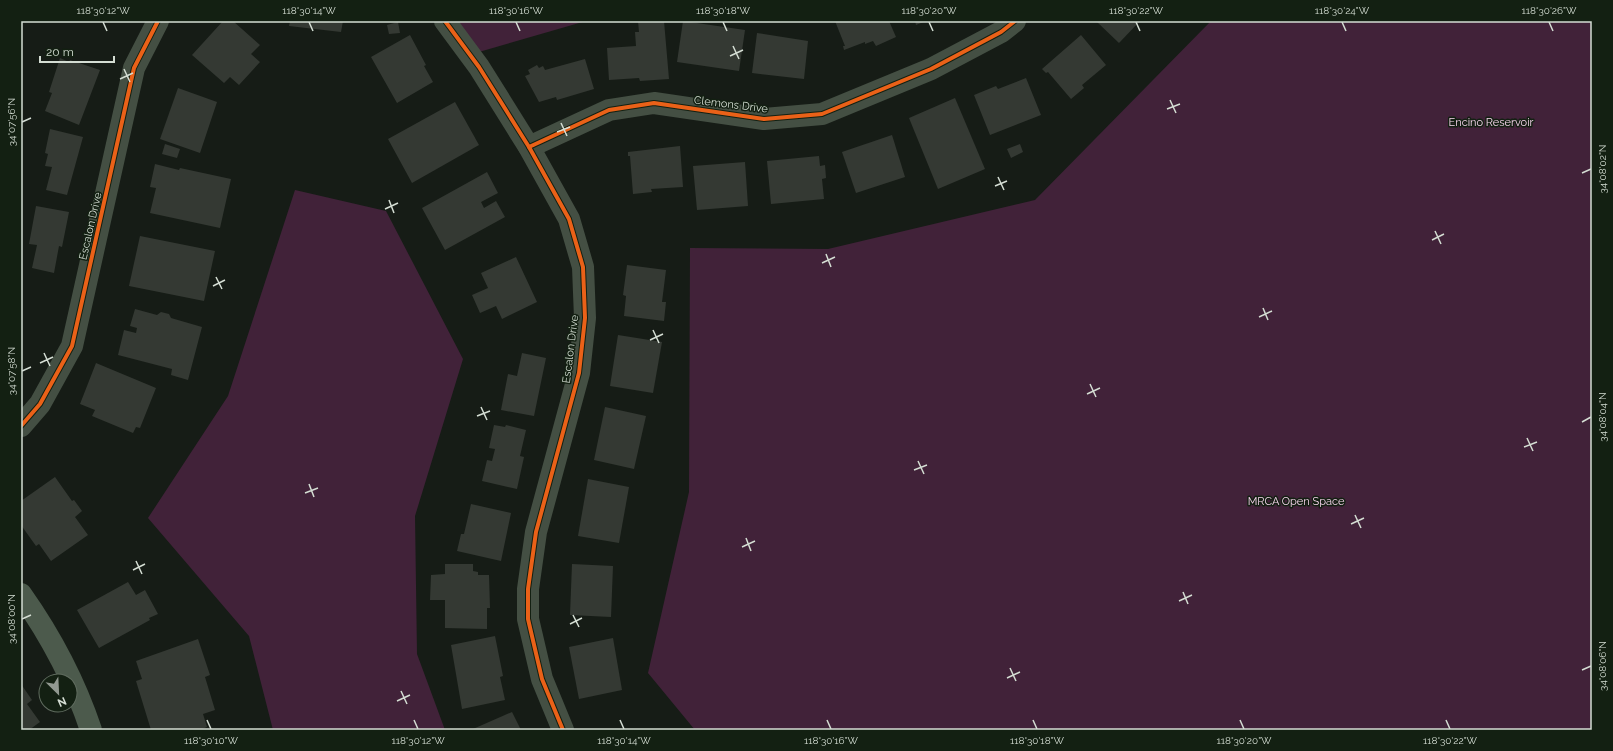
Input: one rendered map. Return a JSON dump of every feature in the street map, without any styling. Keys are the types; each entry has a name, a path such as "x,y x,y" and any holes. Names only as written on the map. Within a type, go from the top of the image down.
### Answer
{"main road":[{"path":"21,594 58,653 86,714 91,730"}],"street":[{"name":"Escalon Drive","path":"21,426 40,404 72,346 134,68 158,21"},
{"name":"Escalon Drive","path":"445,21 479,67 529,148 569,219 583,267 585,318 579,373 536,532 528,589 528,619 542,679 563,730"},
{"name":"Clemons Drive","path":"529,148 609,110 654,103 764,119 822,114 931,69 1001,32 1015,21"}],"green space":[{"path":"449,21 586,21 472,54"},
{"path":"1211,21 1592,21 1592,730 695,730 648,673 689,492 690,248 828,249 1035,200"},
{"path":"295,190 386,211 463,359 415,516 417,654 445,730 273,730 249,636 148,518 228,396"}],"building":[{"path":"223,21 233,21 260,45 251,54 260,62 239,85 230,77 224,83 192,55"},
{"path":"290,21 343,21 341,32 289,26"},
{"path":"638,21 664,21 669,79 640,81 639,78 609,80 607,48 636,46 635,32 639,32"},
{"path":"683,21 745,30 739,71 677,62"},
{"path":"835,21 889,21 896,37 876,46 873,41 865,44 865,42 844,50 843,46 845,46"},
{"path":"915,21 926,21 916,25"},
{"path":"1096,21 1140,21 1119,43"},
{"path":"398,22 400,33 389,34 387,25"},
{"path":"757,33 808,41 804,79 752,73"},
{"path":"410,35 433,82 397,103 371,57"},
{"path":"1081,35 1106,65 1082,85 1084,88 1071,99 1048,72 1046,73 1042,69"},
{"path":"60,58 69,62 70,60 100,70 79,125 45,111 52,93 49,92"},
{"path":"585,59 594,89 557,100 556,97 539,102 525,76 530,74 528,70 537,65 539,68 543,66 545,70"},
{"path":"1026,78 1041,115 990,135 974,95 996,86 998,89"},
{"path":"178,88 217,102 200,153 160,139"},
{"path":"955,98 985,169 938,189 909,118"},
{"path":"455,102 479,145 412,183 388,139"},
{"path":"50,129 83,137 67,195 46,190 52,167 45,166 48,154 45,153"},
{"path":"892,135 905,177 856,193 842,152"},
{"path":"165,144 180,149 177,158 162,154"},
{"path":"1020,144 1023,152 1011,158 1007,149"},
{"path":"680,146 683,187 651,189 652,192 633,194 630,156 628,156 628,152"},
{"path":"819,156 820,166 825,165 826,178 822,179 824,199 771,204 767,161"},
{"path":"745,162 748,206 697,210 693,166"},
{"path":"155,164 179,170 180,168 231,179 220,228 150,213 156,188 150,187"},
{"path":"487,172 498,193 481,202 484,208 496,201 505,217 445,250 422,208"},
{"path":"36,206 69,212 62,247 59,246 54,273 32,268 37,245 29,244"},
{"path":"140,236 215,251 204,301 129,286"},
{"path":"516,257 537,302 502,319 496,306 480,313 472,295 488,288 481,273"},
{"path":"627,265 666,270 662,302 666,302 664,321 624,316 626,296 623,295"},
{"path":"135,309 157,315 161,312 169,314 171,318 202,327 188,380 171,375 172,369 118,355 124,330 136,333 137,328 130,326"},
{"path":"618,335 662,342 653,393 610,386"},
{"path":"522,353 546,358 534,416 501,410 508,374 517,376"},
{"path":"96,363 156,388 140,428 136,427 133,433 92,416 95,410 80,404"},
{"path":"605,407 646,416 634,469 594,460"},
{"path":"494,425 505,427 506,425 526,430 520,456 524,457 517,489 482,481 487,460 492,461 495,449 489,448"},
{"path":"55,477 72,501 74,500 82,511 75,517 88,535 51,561 39,544 36,546 21,525 21,501"},
{"path":"588,479 629,487 619,543 578,536"},
{"path":"471,504 511,513 501,561 457,551 461,534 464,534"},
{"path":"445,564 473,564 473,571 478,572 478,575 489,575 490,608 487,608 487,629 445,628 445,600 430,600 431,575 445,574"},
{"path":"572,564 613,566 611,617 570,615"},
{"path":"128,582 136,595 145,590 158,614 149,618 150,620 99,648 77,610"},
{"path":"495,636 503,676 500,677 505,700 462,709 451,645"},
{"path":"613,638 622,690 579,699 569,647"},
{"path":"198,639 210,675 205,677 215,710 203,714 207,727 202,730 151,730 136,681 142,679 136,661"},
{"path":"21,684 32,700 27,704 40,722 29,730 21,730"},
{"path":"512,712 521,730 473,729"}],"cycle path":[{"path":"21,426 40,404 72,346 134,68 158,21"},
{"path":"445,21 479,67 529,147 569,219 583,267 585,318 579,373 536,532 528,589 528,619 542,679 563,730"},
{"path":"529,147 609,110 654,103 764,119 822,114 931,69 1001,32 1015,21"}],"park label":[{"name":"Encino Reservoir","path":"1491,122"},
{"name":"MRCA Open Space","path":"1296,501"}]}
